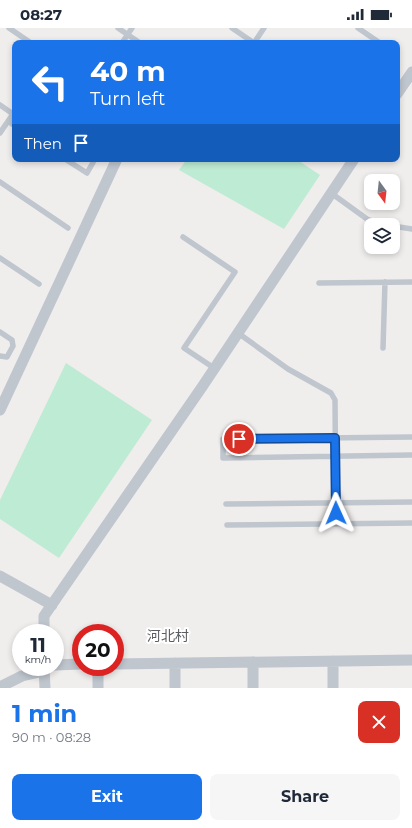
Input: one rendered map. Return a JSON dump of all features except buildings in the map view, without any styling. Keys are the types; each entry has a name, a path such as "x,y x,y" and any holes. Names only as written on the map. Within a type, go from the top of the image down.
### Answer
{"street":[{"path":"400,90 412,72"},
{"path":"0,410 116,162"},
{"path":"44,624 44,616 238,333 352,162"},
{"path":"0,576 52,605"},
{"path":"124,664 412,660"},
{"path":"333,661 334,688"},
{"path":"253,662 254,688"},
{"path":"175,663 175,688"},
{"path":"0,687 22,676"},
{"path":"44,676 45,688"},
{"path":"98,676 98,688"}],"lane":[{"path":"9,28 27,40"},
{"path":"118,28 136,40"},
{"path":"124,40 132,28"},
{"path":"232,28 250,40"},
{"path":"256,40 264,28"},
{"path":"358,28 376,40"},
{"path":"0,105 12,111"},
{"path":"0,133 12,115"},
{"path":"8,121 12,124"},
{"path":"69,162 87,174 93,162"},
{"path":"0,182 68,228"},
{"path":"331,193 367,218"},
{"path":"400,227 412,229"},
{"path":"183,237 235,272 184,348 214,368"},
{"path":"0,258 39,284"},
{"path":"383,348 385,282"},
{"path":"319,283 412,282"},
{"path":"0,332 12,340 13,346 7,358 0,356"},
{"path":"238,333 288,369 331,393 335,400 336,524"},
{"path":"412,437 223,439 223,458 412,455"},
{"path":"226,504 412,502"},
{"path":"227,525 412,523"}],"green space":[{"path":"185,162 300,162 320,175 284,229 179,170"},
{"path":"66,363 152,420 59,558 0,519 0,500"}],"district":[{"name":"河北村","path":"168,636"}],"route":[{"path":"239,439 335,438 336,513"}]}
